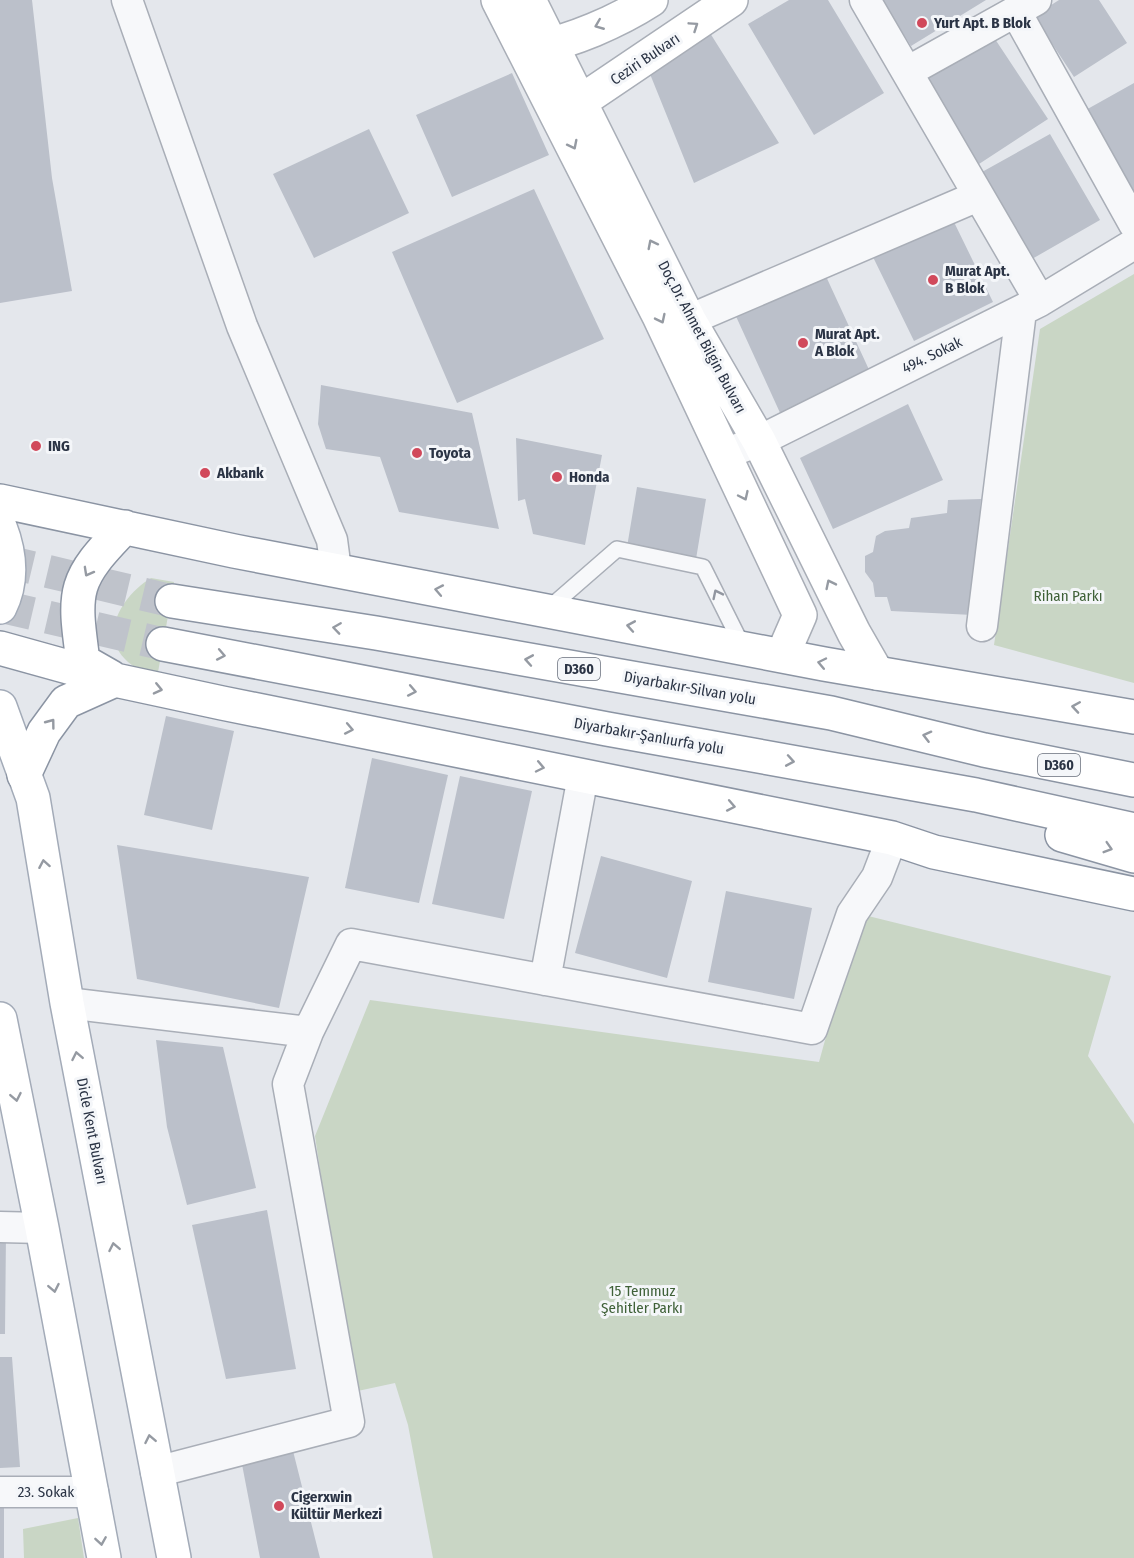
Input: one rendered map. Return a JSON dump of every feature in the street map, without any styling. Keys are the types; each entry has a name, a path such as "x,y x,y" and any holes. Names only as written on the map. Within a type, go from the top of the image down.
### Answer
{"main road":[{"name":"Doç.Dr. Ahmet Bilgin Bulvarı","path":"498,0 538,47 568,106 759,441 854,633 877,673"},
{"name":"Doç.Dr. Ahmet Bilgin Bulvarı","path":"529,0 538,47"},
{"path":"538,47 634,11 651,0"},
{"name":"Ceziri Bulvarı","path":"568,106 731,0"},
{"name":"Doç.Dr. Ahmet Bilgin Bulvarı","path":"568,106 659,316 800,615 783,654"},
{"path":"0,501 336,570 877,673 1134,717"},
{"path":"0,527 7,544 9,571 5,597 0,607"},
{"path":"115,680 83,661 77,622 77,593 88,568 124,527"},
{"name":"Diyarbakır-Silvan yolu","path":"172,601 376,633 831,713 984,750 1134,780"},
{"name":"Diyarbakır-Şanlıurfa yolu","path":"163,644 976,795 1134,830"},
{"path":"0,648 115,680 892,838 934,852 1134,894"},
{"path":"24,775 44,732 66,702 115,680"},
{"name":"Dicle Kent Bulvarı","path":"0,707 33,798 68,1003 174,1558"},
{"path":"984,750 1134,763"},
{"path":"850,772 1134,856"},
{"path":"2,1038 42,1228 104,1558"}],"street":[{"path":"127,0 242,326 332,540 336,570"},
{"path":"865,0 978,196 1031,306 982,626"},
{"path":"907,72 1026,6 1134,224"},
{"path":"689,320 978,196"},
{"name":"494. Sokak","path":"724,454 759,441 1031,306 1134,244"},
{"path":"545,980 583,776"},
{"path":"156,1472 349,1422 288,1084 308,1032 351,944 812,1029 852,914 877,877 892,838"},
{"path":"68,1003 308,1032"},
{"path":"0,1227 42,1228"},
{"name":"23. Sokak","path":"0,1492 93,1492"}],"lane":[{"path":"547,610 617,549 703,567 743,647"}],"green space":[{"name":"Rihan Parkı","path":"1134,274 1134,683 994,645 1040,329"},
{"path":"151,578 174,582 157,678 128,662 119,651 114,628 117,616 131,594"},
{"name":"15 Temmuz Şehitler Parkı","path":"860,914 1111,976 1088,1056 1134,1124 1134,1558 433,1558 408,1425 395,1383 353,1392 315,1136 370,1000 819,1062"},
{"path":"78,1518 84,1558 24,1558 23,1529"}],"building":[{"path":"0,0 32,0 52,178 72,291 0,303"},
{"path":"789,0 828,0 884,93 814,135 748,24"},
{"name":"Yurt Apt. B Blok","path":"882,0 986,0 911,46"},
{"path":"1059,0 1099,0 1127,43 1074,77 1034,16"},
{"path":"710,33 779,143 694,183 650,74"},
{"path":"991,33 1048,119 979,164 923,78"},
{"path":"512,73 549,155 452,197 416,115"},
{"path":"1134,83 1134,201 1084,111"},
{"path":"369,129 409,213 314,258 273,174"},
{"path":"1050,134 1100,220 1032,259 982,172"},
{"path":"534,189 604,339 457,403 392,252"},
{"name":"Murat Apt. B Blok","path":"952,218 993,302 914,341 873,257"},
{"name":"Murat Apt. A Blok","path":"824,272 871,374 781,415 734,312"},
{"name":"Toyota","path":"321,385 472,413 499,529 399,512 380,457 326,449 318,424"},
{"path":"908,404 943,480 833,529 800,458"},
{"name":"Honda","path":"516,438 602,455 585,545 533,534 525,499 518,501"},
{"path":"637,487 706,499 694,571 625,559"},
{"path":"981,499 973,615 891,611 887,597 875,597 873,583 865,572 865,556 873,552 876,536 885,531 909,528 911,518 947,513 948,500"},
{"path":"166,716 234,731 212,830 144,815"},
{"path":"372,758 448,775 419,903 345,888"},
{"path":"460,776 532,791 504,919 432,904"},
{"path":"117,845 309,877 279,1008 137,979"},
{"path":"601,856 692,881 667,978 575,953"},
{"path":"726,891 812,908 794,999 708,982"},
{"path":"156,1040 223,1047 256,1188 187,1205 167,1127"},
{"path":"267,1210 296,1369 226,1379 192,1225"},
{"path":"0,1233 6,1233 5,1334 0,1334"},
{"path":"0,1357 12,1357 20,1467 0,1468"},
{"name":"Cigerxwin Kültür Merkezi","path":"291,1443 320,1558 260,1558 240,1454"},
{"path":"0,1508 4,1508 4,1558 0,1558"}],"tunnel":[{"path":"0,560 172,601"},
{"path":"0,606 163,644"}],"place":[{"name":"Yurt Apt. B Blok","path":"922,23"},
{"name":"Murat Apt. B Blok","path":"933,280"},
{"name":"Murat Apt. A Blok","path":"803,343"},
{"name":"ING","path":"36,446"},
{"name":"Toyota","path":"417,453"},
{"name":"Akbank","path":"205,473"},
{"name":"Honda","path":"557,477"},
{"name":"Cigerxwin Kültür Merkezi","path":"279,1506"}]}
